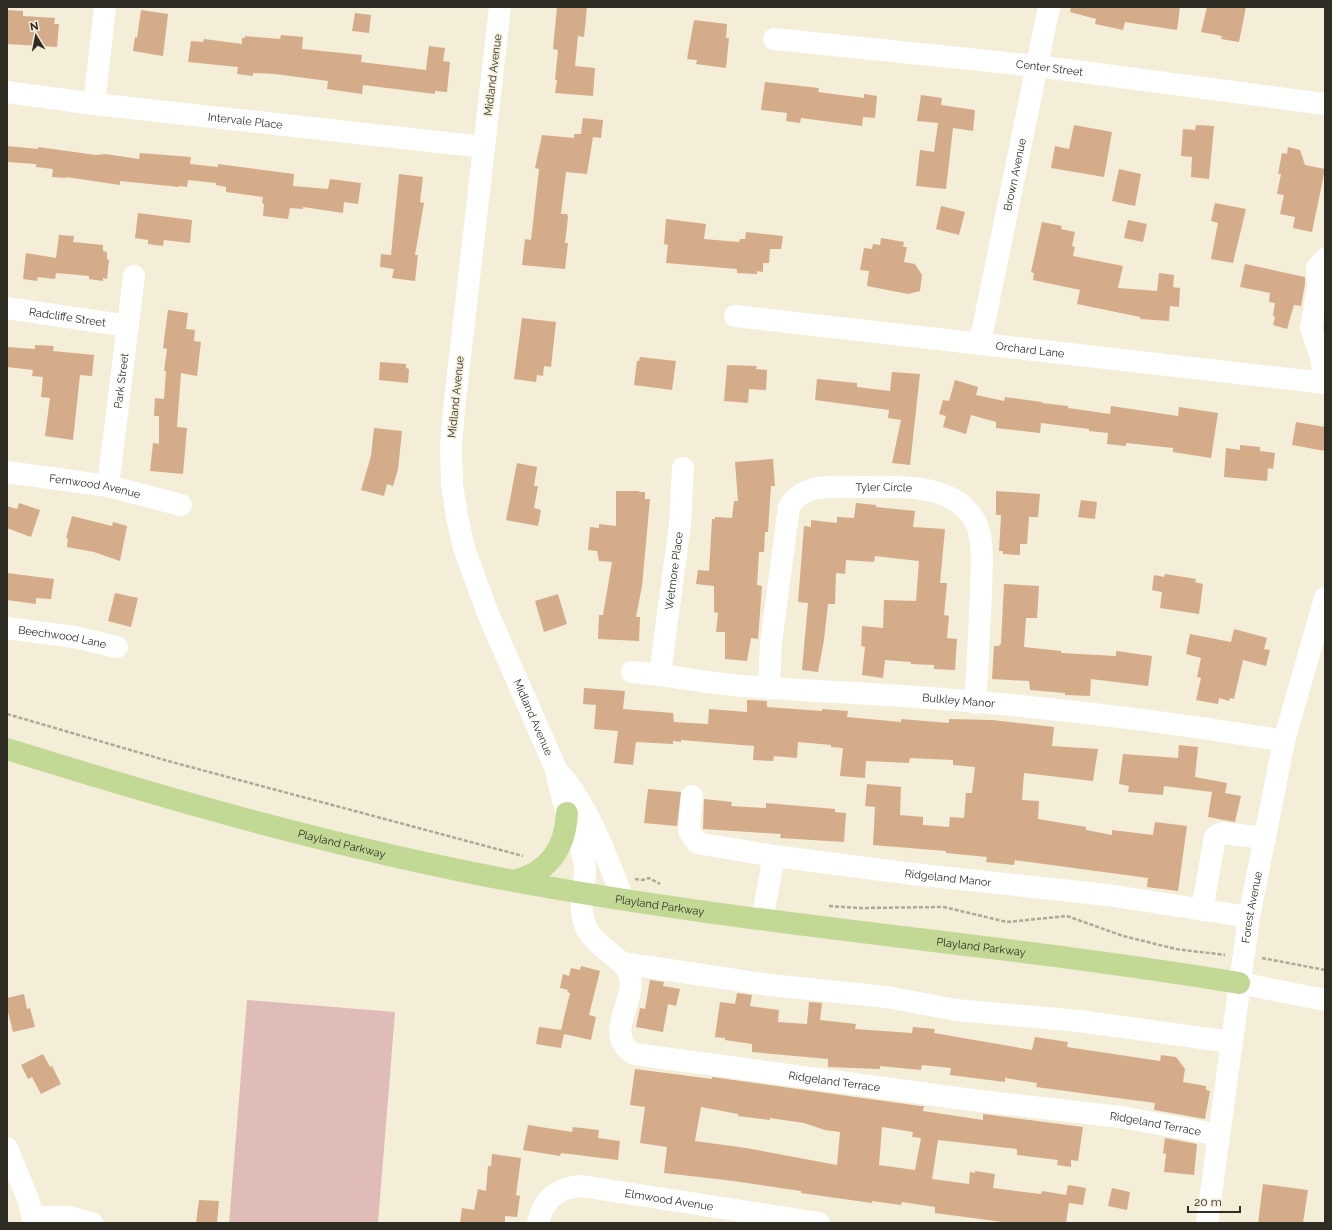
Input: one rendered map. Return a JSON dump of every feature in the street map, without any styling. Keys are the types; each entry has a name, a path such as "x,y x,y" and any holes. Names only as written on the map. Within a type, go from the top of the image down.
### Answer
{"main road":[{"name":"Playland Parkway","path":"7,749 145,791 270,825 403,858 514,881 581,893 762,920 1071,958 1239,983"},
{"path":"514,881 529,877 541,870 550,861 566,830 567,813"}],"street":[{"path":"94,104 105,7"},
{"name":"Midland Avenue","path":"500,7 454,410 452,484 457,517 475,580 556,769 560,792 584,859 585,872 581,893"},
{"name":"Brown Avenue","path":"980,343 1049,7"},
{"name":"Center Street","path":"774,39 1037,66 1325,104"},
{"name":"Intervale Place","path":"7,92 94,104 484,147"},
{"path":"1324,383 1322,360 1311,328 1318,287 1317,268 1325,259"},
{"name":"Park Street","path":"108,486 134,276"},
{"name":"Radcliffe Street","path":"7,308 128,326"},
{"name":"Orchard Lane","path":"734,316 1324,383"},
{"name":"Wetmore Place","path":"660,674 680,524 683,468"},
{"name":"Fernwood Avenue","path":"7,472 108,486 181,505"},
{"name":"Tyler Circle","path":"769,687 772,644 789,507 793,500 801,493 820,488 905,488 926,490 957,501 966,509 978,529 982,563 975,703"},
{"name":"Forest Avenue","path":"1207,1223 1249,917 1284,741 1319,644 1325,598"},
{"name":"Beechwood Lane","path":"7,628 74,637 117,647"},
{"name":"Bulkley Manor","path":"632,672 660,674 716,684 975,703 1197,727 1284,741"},
{"name":"Midland Avenue","path":"556,769 574,791 588,814 623,899"},
{"name":"Ridgeland Manor","path":"692,796 689,831 697,843 774,856 913,874 1108,896 1249,917"},
{"path":"1202,910 1216,837 1222,833 1265,838"},
{"path":"762,920 774,856"},
{"name":"Ridgeland Terrace","path":"581,893 581,911 586,927 594,941 622,963 628,972 630,981 622,1021 621,1042 634,1054 972,1100 1113,1116 1219,1135"},
{"path":"622,963 770,986 887,997 956,1010 1079,1021 1231,1042"},
{"name":"Playland Parkway","path":"1239,983 1325,1000"},
{"path":"7,1148 33,1220 70,1217 92,1223"},
{"name":"Elmwood Avenue","path":"538,1223 541,1209 556,1193 567,1187 581,1186 819,1223"}],"path":[{"path":"1243,956 1271,958 1325,970"}],"shaded area":[{"path":"247,1000 395,1012 378,1223 229,1223"}],"building":[{"path":"557,7 587,7 584,37 578,36 575,66 595,68 593,96 555,93 558,50 553,49"},
{"path":"1071,7 1180,7 1177,30 1125,22 1123,30 1095,24 1096,19 1070,12"},
{"path":"1207,7 1246,7 1239,42 1221,39 1222,36 1201,32"},
{"path":"7,10 23,11 23,16 55,18 54,24 59,24 57,47 7,44"},
{"path":"141,10 168,14 163,56 133,51 135,37 137,38"},
{"path":"355,13 371,15 369,33 352,31"},
{"path":"694,20 727,24 726,38 729,38 726,68 696,64 697,60 687,59"},
{"path":"281,35 303,37 302,49 362,55 361,62 426,70 429,46 445,48 443,61 450,62 447,92 435,91 435,94 363,85 362,94 327,89 328,81 275,74 253,73 253,76 237,74 238,67 188,62 191,41 203,42 204,39 242,44 242,38 245,38 245,36 280,39"},
{"path":"765,82 819,88 818,92 864,98 864,94 877,96 875,118 863,117 862,126 801,118 800,123 786,121 787,113 761,110"},
{"path":"921,95 942,98 941,105 975,110 973,131 953,128 946,189 916,186 920,150 934,152 938,123 917,121"},
{"path":"583,118 603,120 601,138 593,137 587,174 566,172 561,214 567,214 568,217 565,243 568,243 565,269 522,265 525,239 531,240 539,169 535,168 542,135 574,138 574,134 581,134"},
{"path":"1074,125 1112,132 1104,177 1051,168 1055,146 1069,149"},
{"path":"1196,125 1214,126 1209,179 1191,177 1192,157 1181,156 1183,129 1195,130"},
{"path":"7,146 38,149 38,147 139,159 140,153 191,157 190,164 218,167 218,164 294,174 293,186 328,189 330,179 361,183 358,204 344,202 343,213 303,207 303,209 290,208 288,219 263,216 263,197 226,192 226,187 216,185 216,183 188,180 187,187 179,187 120,181 120,185 66,177 52,177 53,169 36,167 36,164 7,162"},
{"path":"1288,147 1300,150 1305,165 1325,169 1312,232 1293,228 1295,217 1280,214 1284,195 1277,194 1281,174 1278,174 1282,153 1287,154"},
{"path":"1119,169 1141,174 1135,206 1112,201"},
{"path":"399,174 423,177 420,202 424,203 415,255 418,255 415,281 392,278 394,269 380,267 381,254 391,255"},
{"path":"1215,203 1246,209 1233,263 1211,259 1218,223 1211,221"},
{"path":"941,206 965,212 959,235 936,229"},
{"path":"138,213 192,220 190,243 164,240 163,246 148,244 148,240 135,238"},
{"path":"666,219 706,224 704,239 739,242 740,239 745,239 746,232 783,236 781,249 770,249 769,263 763,263 763,272 757,271 757,274 737,273 737,269 666,263 668,245 664,244"},
{"path":"1128,220 1147,224 1143,242 1124,238"},
{"path":"1042,222 1062,226 1061,229 1075,232 1072,246 1075,247 1073,256 1123,266 1118,288 1157,291 1159,273 1174,275 1173,287 1180,288 1179,307 1170,306 1169,321 1140,319 1140,317 1077,304 1080,290 1033,280 1034,273 1031,272"},
{"path":"59,235 74,236 73,242 103,245 103,251 107,252 107,259 109,260 107,279 103,278 103,281 89,279 89,276 56,273 55,279 38,277 37,281 23,279 26,253 56,258"},
{"path":"881,238 904,242 903,247 907,247 904,262 915,264 922,275 920,291 908,294 867,286 869,271 860,270 864,248 872,249 873,244 880,245"},
{"path":"1245,264 1305,277 1301,306 1294,305 1287,329 1273,325 1275,317 1273,316 1275,303 1269,302 1270,293 1240,287"},
{"path":"168,310 188,313 186,329 195,330 194,341 201,342 197,376 181,373 177,427 187,428 183,474 150,471 153,443 159,444 159,416 154,416 155,398 164,399 166,371 164,371 167,349 163,348"},
{"path":"522,318 556,322 551,367 544,366 543,376 537,375 536,382 514,379"},
{"path":"35,345 54,346 53,351 94,355 92,376 80,375 73,440 45,436 50,398 41,397 43,377 32,376 33,370 7,367 7,347 35,349"},
{"path":"640,357 676,361 672,390 634,385 637,361 639,361"},
{"path":"380,362 406,364 406,368 409,369 408,383 379,380"},
{"path":"727,365 757,366 756,369 767,370 766,390 749,389 748,403 724,401"},
{"path":"892,372 920,374 910,465 892,463 901,420 888,418 889,410 815,400 817,379 857,383 857,387 890,391"},
{"path":"955,380 978,387 976,395 1004,401 1005,397 1110,414 1111,406 1178,416 1179,407 1218,413 1211,458 1173,452 1173,448 1126,443 1126,446 1107,444 1108,433 1041,423 1040,433 996,428 996,422 971,415 966,434 943,427 946,416 939,414 943,400 949,401"},
{"path":"1296,422 1325,427 1325,451 1292,445"},
{"path":"374,428 402,431 398,469 393,486 387,484 384,496 361,490 371,456"},
{"path":"1240,445 1260,447 1260,451 1275,453 1273,469 1268,468 1267,481 1224,477 1226,448 1240,450"},
{"path":"773,459 775,486 771,486 768,532 765,532 764,552 759,552 757,585 762,586 758,639 751,638 747,661 725,659 725,632 716,632 718,613 714,612 714,586 696,584 698,570 709,571 712,519 715,519 715,517 732,518 734,501 738,501 735,462"},
{"path":"517,463 537,467 534,486 538,486 534,508 541,510 538,526 506,520"},
{"path":"616,491 645,492 645,499 650,499 642,586 636,617 640,617 639,641 598,639 599,615 603,615 612,562 599,561 597,551 588,550 590,527 599,528 599,524 616,526"},
{"path":"996,491 1040,494 1038,517 1029,517 1027,544 1020,544 1020,555 1003,554 1003,551 999,551 1001,515 996,515"},
{"path":"1081,500 1097,502 1095,519 1078,517"},
{"path":"19,503 40,510 31,537 7,528 7,506 17,509"},
{"path":"856,503 876,505 876,507 915,511 913,527 945,529 940,583 947,583 944,615 949,616 947,638 957,639 955,670 934,669 934,665 911,664 911,662 885,660 883,678 862,675 865,647 861,646 862,626 883,628 884,600 916,601 919,561 875,556 874,562 846,560 845,574 836,573 835,604 828,604 824,640 818,672 802,670 808,603 798,602 804,526 811,527 811,520 837,523 837,517 854,518"},
{"path":"72,516 112,526 113,522 127,526 120,561 94,552 67,547 68,539 66,538"},
{"path":"7,573 54,579 51,599 36,598 36,604 7,600"},
{"path":"1165,574 1196,579 1195,582 1203,584 1199,614 1160,608 1162,592 1152,590 1154,575 1164,577"},
{"path":"1004,584 1039,586 1037,618 1026,618 1024,647 1061,651 1061,653 1116,656 1116,651 1152,656 1148,686 1091,679 1090,696 1065,695 1065,693 1030,690 1029,681 992,679 994,646 999,646 1001,643"},
{"path":"115,593 138,598 131,627 108,621"},
{"path":"558,594 567,624 544,632 535,601"},
{"path":"1234,629 1267,638 1264,649 1270,650 1266,666 1243,660 1234,699 1230,698 1229,701 1219,698 1218,704 1196,700 1201,678 1197,677 1201,658 1186,654 1190,634 1231,642"},
{"path":"584,688 625,691 623,709 673,713 674,722 708,724 709,709 747,712 747,700 767,701 767,707 822,711 822,709 848,711 847,717 901,722 901,719 949,723 949,719 992,720 1054,727 1052,746 1098,749 1093,781 1024,773 1022,800 1039,801 1038,819 1086,827 1086,830 1112,835 1112,830 1153,835 1155,822 1187,826 1178,891 1147,887 1148,878 1015,860 1014,865 986,862 987,857 946,853 946,851 873,845 875,807 865,806 867,784 901,787 900,815 923,817 923,825 949,827 950,817 964,818 966,793 972,793 975,767 953,765 953,760 910,758 909,763 866,761 865,778 840,776 843,748 831,747 831,745 798,742 797,758 774,756 773,761 753,760 754,746 681,740 681,742 673,741 673,744 636,742 633,765 614,763 618,731 594,729 596,705 583,704"},
{"path":"1179,745 1198,747 1195,777 1227,783 1225,793 1241,796 1235,822 1208,817 1212,792 1164,786 1163,795 1128,792 1129,786 1119,784 1123,754 1178,758"},
{"path":"648,789 681,792 677,826 644,823"},
{"path":"704,799 732,802 731,806 766,808 766,803 835,809 835,812 846,813 844,842 780,838 781,834 703,829"},
{"path":"581,966 600,971 589,1015 596,1017 591,1040 564,1034 561,1048 536,1044 539,1027 561,1030 570,993 567,992 568,990 560,988 563,974 569,976 571,968 580,970"},
{"path":"650,980 664,982 663,986 680,989 676,1006 668,1004 663,1032 636,1027 640,1008 645,1009"},
{"path":"737,993 752,995 750,1006 779,1010 778,1022 807,1024 809,1002 822,1003 820,1020 856,1024 855,1029 912,1033 913,1027 935,1029 934,1033 1032,1050 1035,1037 1068,1042 1067,1047 1160,1061 1161,1055 1176,1057 1185,1069 1183,1082 1206,1086 1206,1090 1210,1091 1205,1119 1154,1110 1155,1103 1036,1087 1037,1083 1005,1078 1005,1082 950,1075 951,1068 922,1065 921,1070 880,1066 880,1069 828,1067 828,1059 752,1052 752,1044 715,1037 720,1002 735,1004"},
{"path":"24,994 27,1009 30,1008 35,1027 13,1032 7,1008 7,998"},
{"path":"43,1054 50,1067 52,1066 61,1084 41,1094 32,1077 28,1079 21,1065"},
{"path":"635,1069 712,1079 712,1077 924,1106 923,1111 983,1120 983,1114 1083,1127 1078,1161 1071,1160 1071,1167 1057,1165 1058,1160 1017,1155 1017,1149 938,1140 932,1179 969,1184 970,1172 975,1173 975,1171 995,1174 993,1188 1041,1194 1042,1191 1066,1195 1068,1185 1086,1188 1083,1205 1069,1203 1066,1223 1010,1223 935,1213 935,1207 902,1202 901,1205 872,1201 872,1203 801,1193 801,1191 734,1181 664,1173 667,1147 640,1143 645,1107 630,1105","holes":["701,1107 738,1114 738,1116 770,1120 770,1118 804,1123 825,1130 840,1132 837,1165 746,1148 695,1141","882,1127 913,1132 912,1137 921,1138 915,1170 879,1165"]},
{"path":"528,1125 572,1132 573,1127 599,1130 598,1138 620,1141 618,1160 561,1153 560,1156 523,1150"},
{"path":"1165,1138 1197,1144 1194,1175 1164,1172 1166,1154 1163,1153"},
{"path":"492,1154 521,1158 516,1195 520,1196 517,1217 505,1216 505,1223 460,1223 462,1208 474,1210 478,1189 486,1191 488,1166 491,1166"},
{"path":"1263,1184 1308,1190 1303,1223 1258,1223"},
{"path":"1112,1188 1130,1192 1127,1210 1108,1206"},
{"path":"199,1200 219,1201 217,1223 196,1223"}]}
